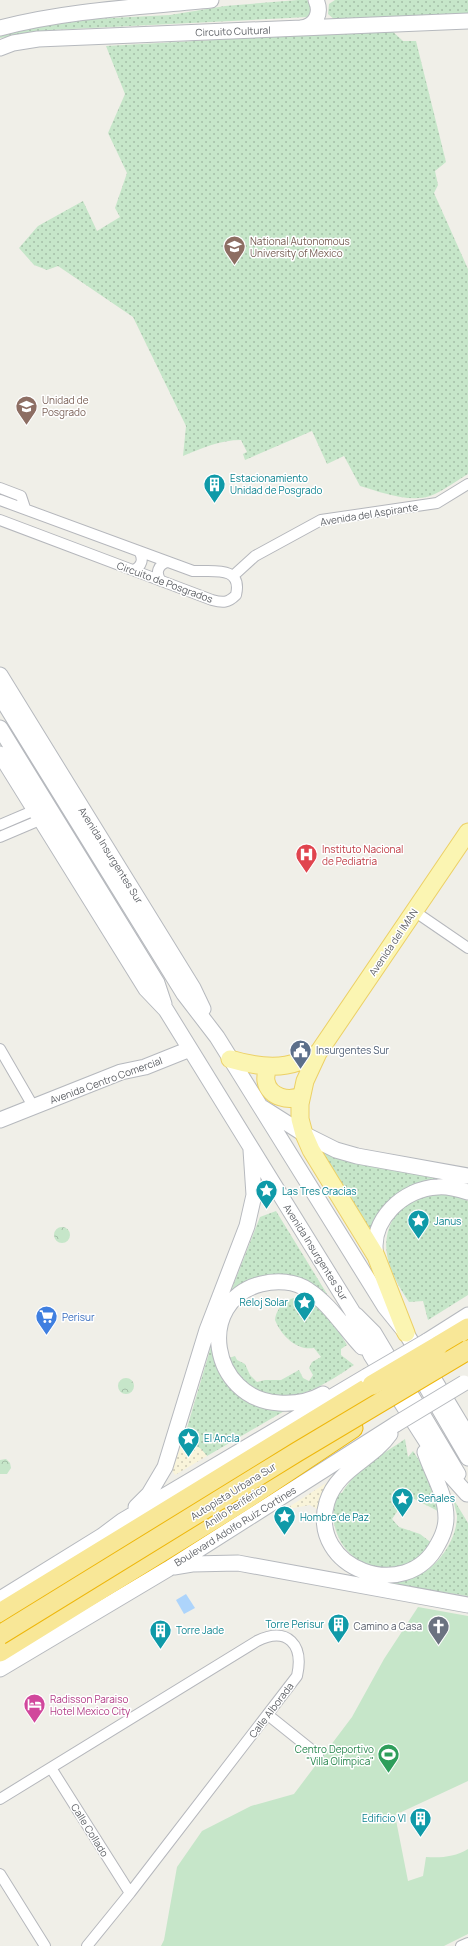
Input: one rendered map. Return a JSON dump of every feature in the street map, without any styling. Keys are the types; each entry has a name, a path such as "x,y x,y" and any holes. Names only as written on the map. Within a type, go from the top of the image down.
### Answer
{"highway":[{"path":"0,1613 249,1460 368,1379 432,1344 468,1328"},
{"name":"Autopista Urbana Sur","path":"0,1626 290,1447 468,1342"},
{"name":"Autopista Urbana Sur","path":"0,1636 297,1452 468,1350"},
{"name":"Anillo Periférico","path":"0,1652 242,1502 386,1407 468,1357"},
{"path":"102,1536 157,1510 249,1460"},
{"path":"24,1654 43,1634 90,1602 98,1592"}],"main road":[{"path":"0,28 30,20 71,14 211,0"},
{"path":"300,28 310,26 316,19 319,10 316,0"},
{"path":"328,0 325,8 327,17 336,27"},
{"name":"Circuito Cultural","path":"0,48 14,43 38,39 468,21"},
{"name":"Avenida Insurgentes Sur","path":"0,675 194,988 217,1037 230,1059 385,1307 406,1333 468,1436"},
{"name":"Avenida Insurgentes Sur","path":"0,696 184,994 217,1037"},
{"name":"Avenida Insurgentes Sur","path":"0,728 157,983 166,1010"},
{"name":"Avenida Insurgentes Sur","path":"0,754 146,989 166,1010 190,1048 352,1311 371,1355 450,1477 468,1494"},
{"name":"Avenida del IMAN","path":"406,1333 376,1256 310,1150 300,1119 302,1095 305,1082 318,1053 468,832"},
{"name":"Avenida Centro Comercial","path":"0,1120 121,1072 145,1067 190,1048"},
{"path":"230,1059 250,1065 268,1066 297,1063 318,1053"},
{"path":"268,1066 266,1081 270,1090 276,1095 289,1099 302,1095"},
{"path":"260,1106 304,1134 336,1150 357,1156 468,1176"},
{"path":"122,1521 149,1494 165,1467 173,1447 206,1335 247,1226 254,1195 251,1147"},
{"path":"376,1256 375,1242 380,1226 389,1211 400,1200 419,1190 434,1187 446,1187 468,1192"},
{"path":"368,1379 348,1380 318,1397 302,1402 284,1404 259,1400 238,1386 229,1375 220,1352 218,1339 220,1326 230,1306 239,1296 251,1288 265,1283 282,1282 294,1284 308,1290 326,1304 371,1355"},
{"name":"Avenida Insurgentes Sur","path":"385,1307 398,1338 468,1458"},
{"name":"Avenida Insurgentes Sur","path":"352,1311 374,1333 458,1472 468,1494"},
{"path":"432,1344 468,1315"},
{"path":"0,1599 102,1536 122,1521 368,1379"},
{"name":"Boulevard Adolfo Ruiz Cortines","path":"0,1669 168,1569 396,1424 466,1382"},
{"path":"450,1404 468,1420"},
{"path":"396,1424 383,1444 350,1468 338,1480 330,1494 325,1510 324,1519 327,1534 337,1552 346,1562 366,1572 387,1575 410,1571 431,1555 440,1542 446,1519 446,1510 441,1492 427,1457 422,1435"},
{"path":"168,1569 192,1564 238,1563 468,1606"}],"street":[{"name":"Avenida del Aspirante","path":"233,576 255,556 321,520 437,503 468,484"},
{"path":"0,488 21,496 25,508"},
{"name":"Circuito de Posgrados","path":"0,500 193,571 226,572 233,576 237,582 236,595 231,601 223,603 0,520"},
{"path":"133,570 138,568 142,563 142,556 139,551"},
{"path":"161,581 158,576 158,569 161,564 167,562"},
{"path":"0,825 37,815"},
{"path":"0,837 37,815"},
{"path":"414,911 468,948"},
{"path":"0,1049 34,1106"},
{"name":"Calle Alborada","path":"0,1799 257,1642 277,1635 286,1636 293,1643 300,1664 297,1676 130,1893 87,1946"},
{"path":"268,1715 318,1755"},
{"name":"Calle Collado","path":"51,1768 130,1893"},
{"path":"0,1874 45,1946"},
{"path":"461,1946 468,1943"}],"green space":[{"path":"307,0 313,8 308,17 51,30 0,38 0,31 53,21 170,15 225,6"},
{"path":"335,0 468,0 468,13 335,20 328,14 329,4"},
{"path":"391,30 403,41 416,41 446,162 435,171 438,185 434,193 468,269 468,474 445,489 422,498 385,494 360,486 344,456 327,464 312,431 245,460 243,454 247,452 241,440 218,443 183,456 186,426 133,317 58,266 47,270 34,265 19,248 38,226 83,201 97,231 120,217 115,208 127,173 108,133 125,94 106,46"},
{"path":"319,1147 468,1182 468,1186 434,1181 371,1228 367,1227"},
{"path":"438,1192 459,1196 468,1201 468,1295 428,1320 423,1301 409,1302 397,1283 389,1262 386,1241 388,1230 393,1219 402,1206 406,1203"},
{"path":"276,1211 327,1294 324,1296 276,1276 222,1314 260,1217"},
{"path":"62,1227 69,1232 70,1235 65,1242 62,1243 55,1238 54,1235 59,1228"},
{"path":"309,1295 333,1322 347,1345 341,1349 341,1355 354,1365 310,1391 298,1394 274,1396 261,1393 245,1384 234,1369 229,1358 235,1356 237,1360 245,1364 250,1375 257,1382 265,1380 281,1380 299,1370 303,1378 309,1381 313,1375 309,1368 312,1362 321,1357 314,1348 301,1347 290,1341 281,1331 275,1320 276,1314 282,1305 297,1297"},
{"path":"215,1333 254,1404 268,1410 286,1410 207,1456 201,1449 184,1438"},
{"path":"126,1378 133,1383 134,1386 129,1393 126,1394 119,1389 118,1386 123,1379"},
{"path":"405,1439 408,1457 413,1451 430,1477 443,1514 409,1496 406,1504 401,1506 392,1519 399,1527 420,1534 433,1544 420,1559 411,1565 385,1569 373,1567 352,1556 344,1547 338,1536 334,1523 333,1515 335,1504 338,1493 342,1493 348,1484 362,1470"},
{"path":"6,1459 10,1463 11,1468 7,1474 0,1474 0,1460"},
{"path":"454,1500 468,1523 468,1596 387,1583 415,1577 430,1568 442,1556 451,1541 456,1524 457,1516"},
{"name":"Centro Deportivo \"Villa Olímpica\"","path":"418,1607 468,1616 468,1781 395,1815 408,1881 423,1876 426,1857 448,1856 458,1854 468,1849 468,1934 444,1946 161,1946 164,1940 177,1867 202,1831 251,1806 294,1794 352,1717 384,1659"}],"sand":[{"path":"184,1438 201,1449 207,1456 175,1475 172,1470"},
{"path":"334,1478 322,1512 310,1505 284,1510"}],"water":[{"path":"186,1594 195,1608 184,1614 176,1600"}],"place":[{"name":"National Autonomous University of Mexico","path":"234,266"},
{"name":"Unidad de Posgrado","path":"27,426"},
{"name":"Estacionamiento Unidad de Posgrado","path":"214,504"},
{"name":"Instituto Nacional de Pediatria","path":"306,874"},
{"name":"Insurgentes Sur","path":"300,1070"},
{"name":"Las Tres Gracias","path":"267,1210"},
{"name":"Janus","path":"419,1240"},
{"name":"Reloj Solar","path":"304,1322"},
{"name":"Perisur","path":"47,1336"},
{"name":"El Ancla","path":"188,1458"},
{"name":"Señales","path":"402,1518"},
{"name":"Hombre de Paz","path":"284,1536"},
{"name":"Torre Perisur","path":"339,1644"},
{"name":"Camino a Casa","path":"438,1646"},
{"name":"Torre Jade","path":"160,1650"},
{"name":"Radisson Paraiso Hotel Mexico City","path":"35,1724"},
{"name":"Centro Deportivo \"Villa Olímpica\"","path":"389,1774"},
{"name":"Edificio VI","path":"421,1838"}]}
